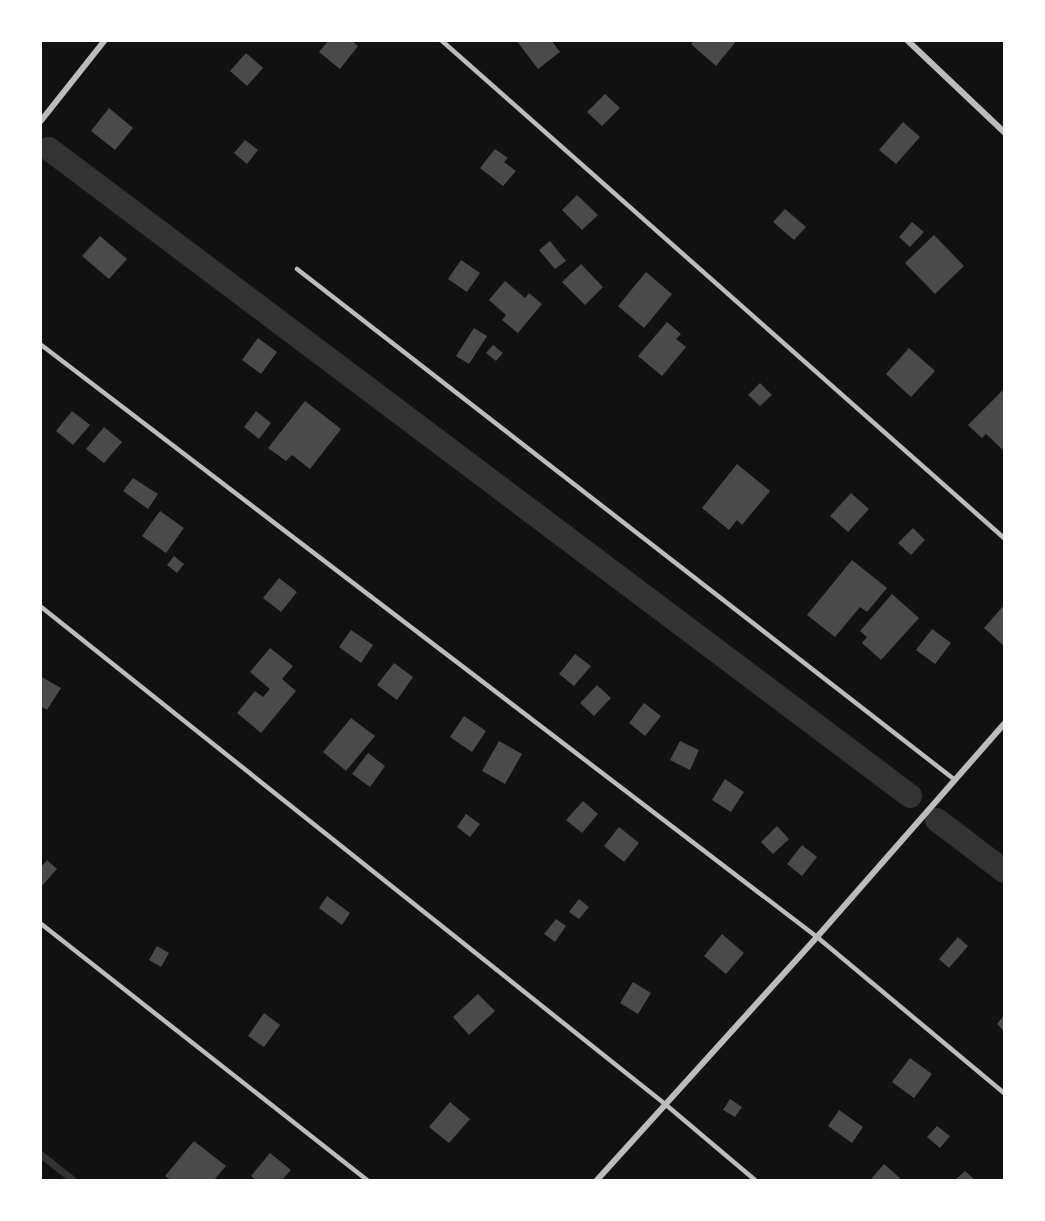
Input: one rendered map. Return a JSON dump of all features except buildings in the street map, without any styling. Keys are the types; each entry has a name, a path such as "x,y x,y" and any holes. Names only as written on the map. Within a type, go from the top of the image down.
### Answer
{"street":[{"path":"40,122 105,40"},
{"path":"907,40 1005,132"},
{"path":"597,1180 817,937 1005,724"}],"lane":[{"path":"441,40 1005,538"},
{"path":"297,269 955,780"},
{"path":"40,344 817,937 1005,1093"},
{"path":"40,606 665,1104 755,1180"},
{"path":"40,923 367,1180"}],"waterway":[{"path":"49,149 910,796"},
{"path":"937,820 1004,871"},
{"path":"40,1154 73,1180"}]}
